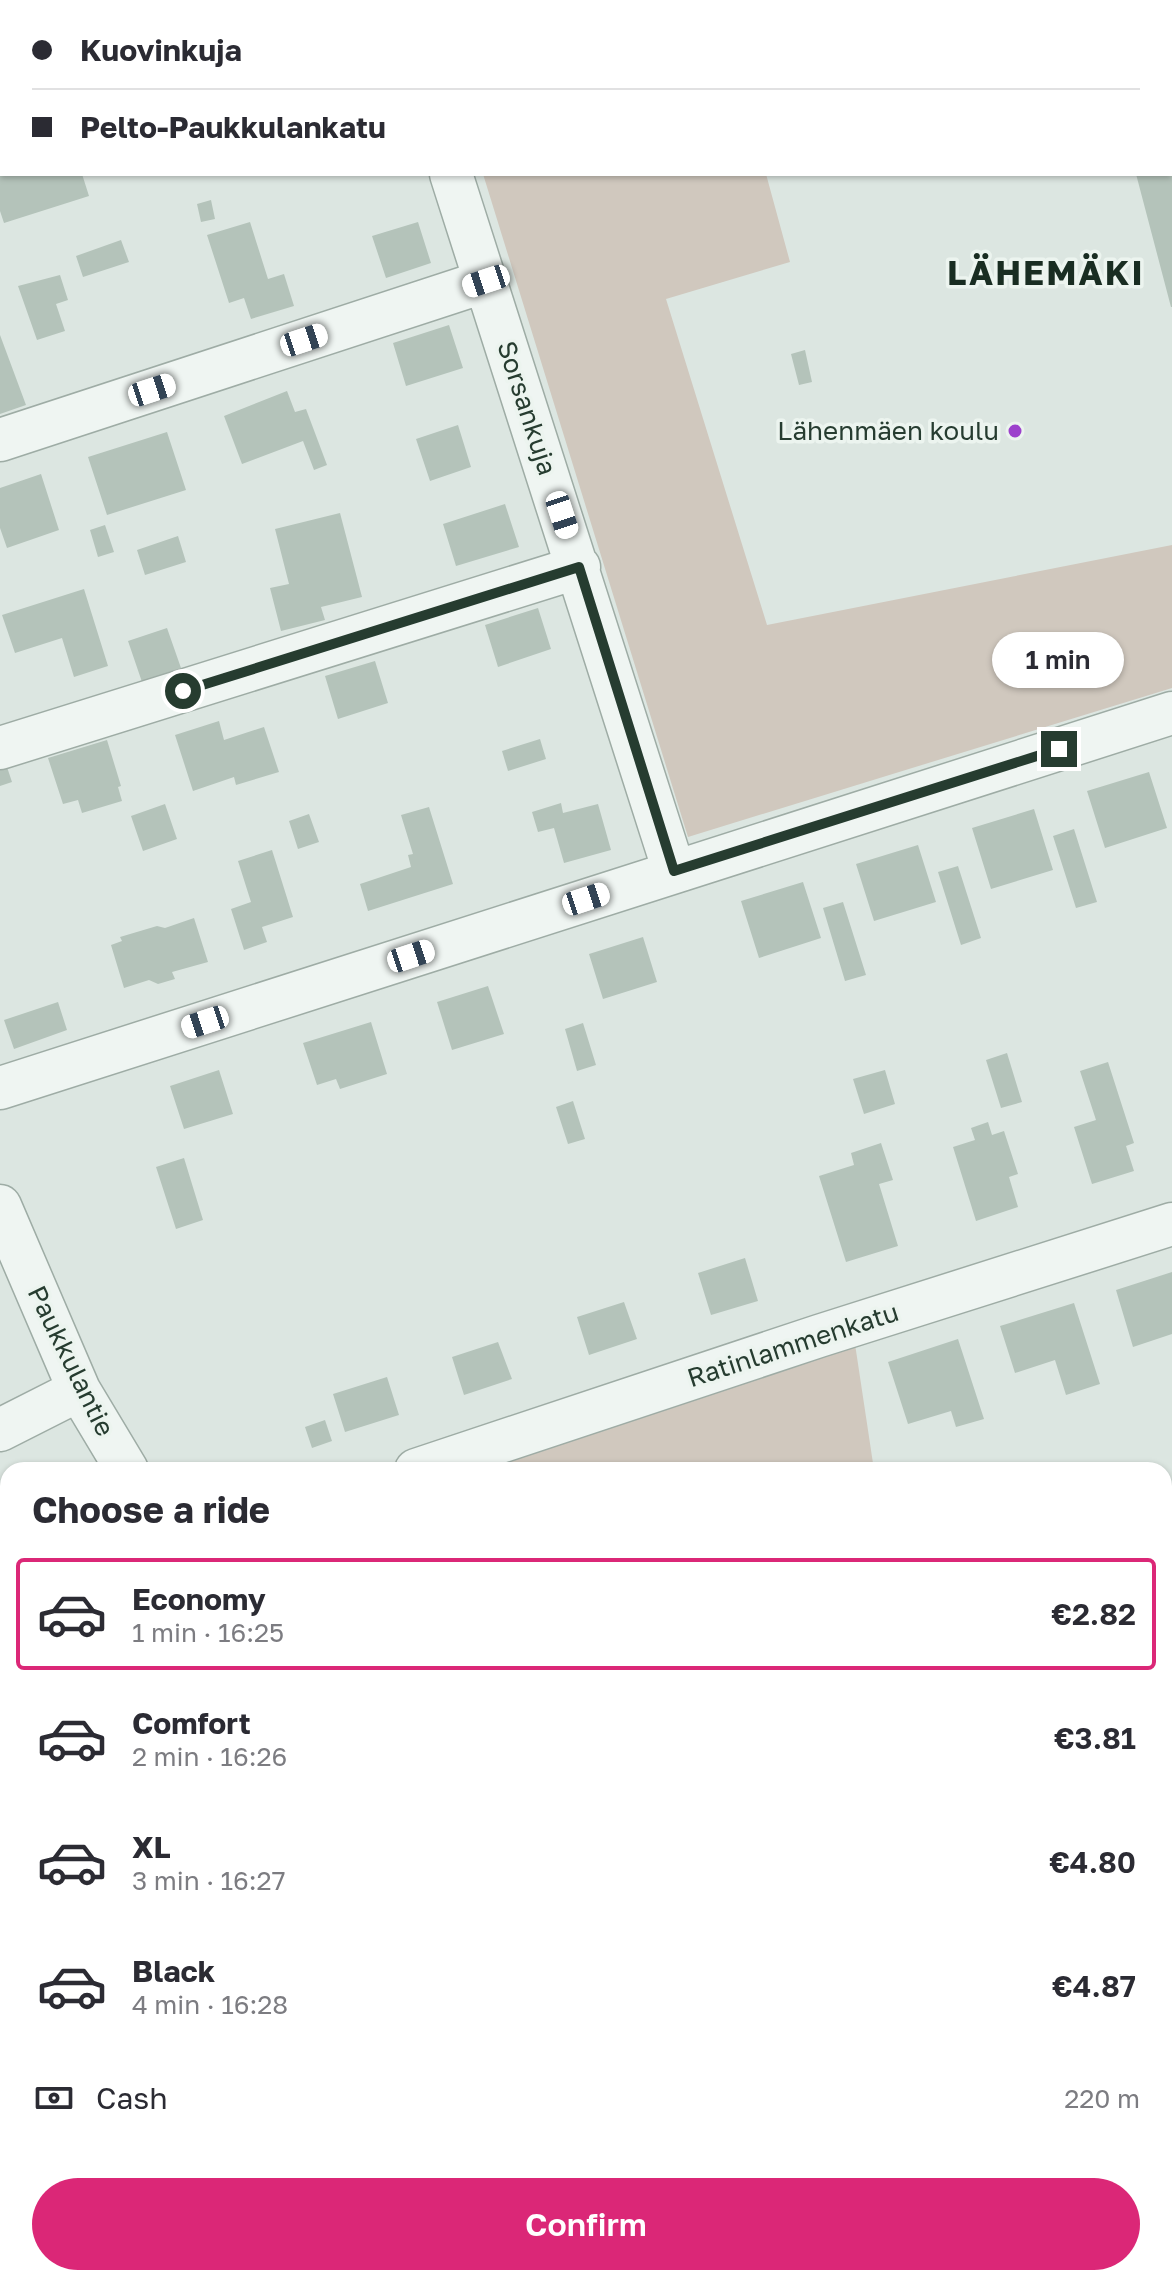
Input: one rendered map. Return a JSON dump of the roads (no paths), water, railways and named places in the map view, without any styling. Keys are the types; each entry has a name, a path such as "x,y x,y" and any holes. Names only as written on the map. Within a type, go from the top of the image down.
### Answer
{"street":[{"name":"Sorsankuja","path":"452,176 674,871"},
{"path":"0,440 486,281"},
{"path":"0,748 579,567"},
{"path":"0,1088 1172,713"},
{"name":"Paukkulantie","path":"0,1206 79,1390 122,1462"},
{"name":"Ratinlammenkatu","path":"440,1462 834,1331 1172,1224"},
{"path":"0,1430 79,1390"}],"place":[{"name":"Lähenmäen koulu","path":"1015,431"}],"district":[{"name":"LÄHEMÄKI","path":"1046,273"}]}
